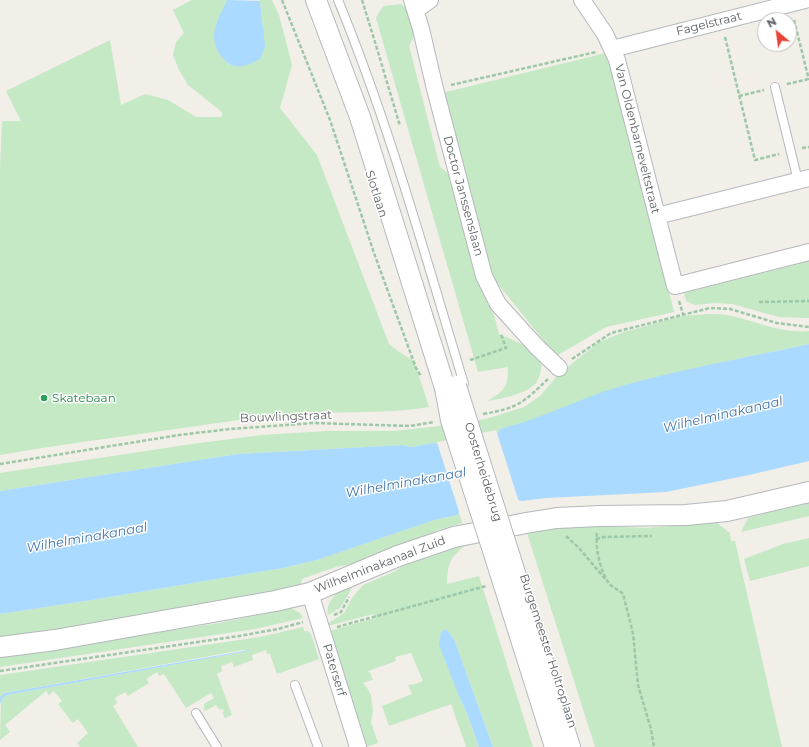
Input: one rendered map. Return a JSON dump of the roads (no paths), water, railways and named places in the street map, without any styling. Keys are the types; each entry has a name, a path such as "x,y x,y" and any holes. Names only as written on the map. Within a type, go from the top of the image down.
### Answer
{"street":[{"name":"Slotlaan","path":"316,0 360,117 451,387"},
{"name":"Slotlaan","path":"327,0 346,44 370,112 451,387"},
{"path":"414,5 430,0"},
{"name":"Van Oldenbarneveltstraat","path":"582,0 604,34 617,60 675,286 809,252"},
{"name":"Fagelstraat","path":"612,48 791,2"},
{"name":"Doctor Janssenslaan","path":"414,5 484,276 498,304 536,346 559,368"},
{"path":"657,216 804,179"},
{"name":"Oosterheidebrug","path":"451,387 451,420 508,557"},
{"name":"Wilhelminakanaal Zuid","path":"0,648 55,640 275,601 310,593 428,545 454,537 557,518 686,515 727,511 809,492"},
{"name":"Burgemeester Holtroplaan","path":"508,557 554,747"},
{"name":"Burgemeester Holtroplaan","path":"508,557 570,747"},
{"name":"Paterserf","path":"310,593 358,747"}],"lane":[{"name":"Slotlaan","path":"307,0 333,65 451,387"},
{"path":"338,0 371,87 396,162 451,387"},
{"path":"775,87 791,151 804,179"},
{"name":"Burgemeester Holtroplaan","path":"508,557 553,664"},
{"path":"296,685 318,747"},
{"name":"Burgemeester Holtroplaan","path":"560,687 565,702"},
{"path":"196,713 217,747"}],"water":[{"path":"227,0 260,1 265,47 260,59 244,66 235,66 226,61 220,54 215,44 215,27"},
{"name":"Wilhelminakanaal","path":"809,344 809,461 666,492 546,498 522,501 517,500 460,511 457,515 434,520 317,560 283,568 0,614 0,491 238,454 403,445 411,447 433,443 436,444 499,432 500,429 530,420 618,387 689,369"},
{"path":"446,629 454,639 493,747 479,747 439,645 441,632"},
{"path":"249,650 7,695 2,698 0,705 0,697 5,693"}],"place":[{"name":"Skatebaan","path":"44,398"}]}
